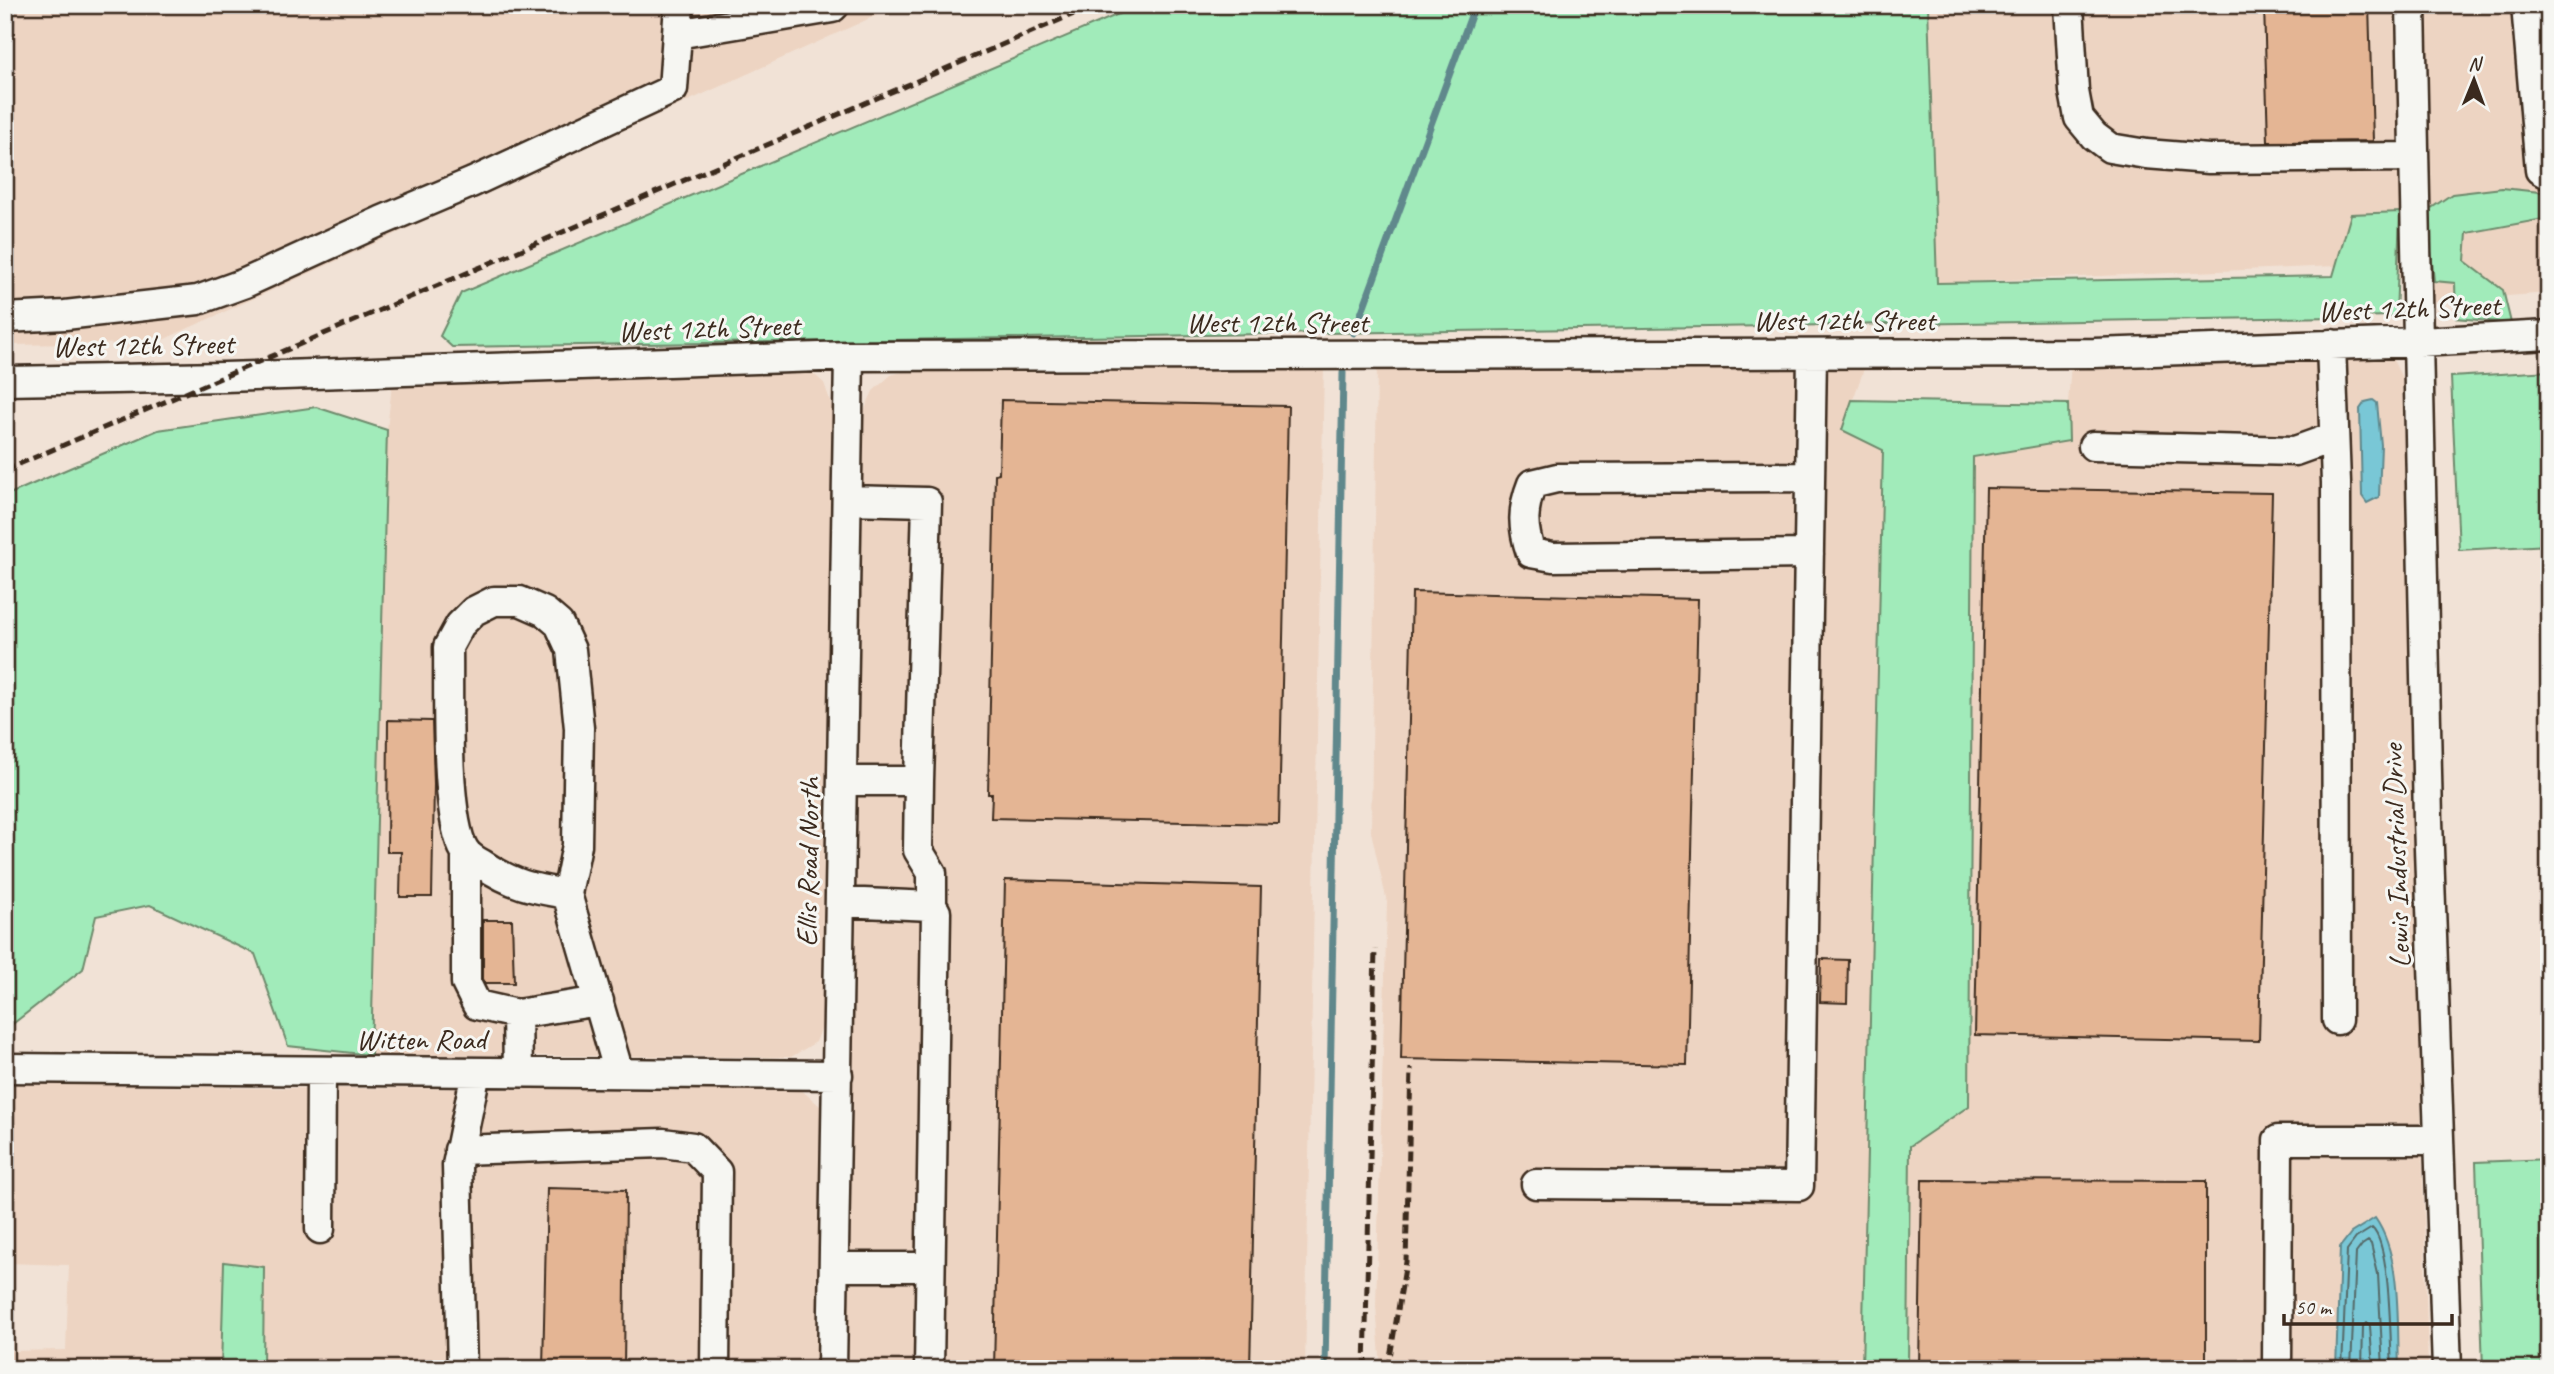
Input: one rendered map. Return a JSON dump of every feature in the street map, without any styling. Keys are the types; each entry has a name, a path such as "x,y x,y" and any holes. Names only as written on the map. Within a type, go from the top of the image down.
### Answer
{"street":[{"path":"5,318 65,315 198,300 245,283 474,182 673,89 679,5"},
{"path":"677,34 832,8 835,5"},
{"path":"2069,5 2074,91 2080,118 2094,136 2110,148 2209,159 2413,157"},
{"name":"Lewis Industrial Drive","path":"2411,5 2427,793 2447,1369"},
{"path":"2526,5 2540,170 2549,175"},
{"name":"West 12th Street","path":"5,381 224,377 849,356 2094,353 2549,335"},
{"path":"2331,344 2334,437 2337,1020"},
{"path":"1535,1184 1799,1186 1812,354"},
{"name":"Ellis Road North","path":"832,1369 849,356"},
{"path":"2094,446 2295,451 2334,437"},
{"path":"1809,554 1553,557 1531,552 1524,531 1526,499 1532,484 1557,478 1810,477"},
{"path":"847,500 927,502 918,850 932,873 932,906 936,912 929,1369"},
{"path":"599,1001 517,1014 477,1005 466,983 466,852 460,840 451,802 448,647 460,625 474,611 494,601 520,601 545,612 559,624 572,650 579,729 577,845 567,894 599,1001 620,1073"},
{"path":"843,781 919,781"},
{"path":"466,852 504,879 567,894"},
{"path":"841,902 932,906"},
{"path":"517,1014 519,1072"},
{"name":"Witten Road","path":"5,1069 838,1075"},
{"path":"320,1229 321,1072"},
{"path":"462,1369 457,1165 476,1072"},
{"path":"2277,1369 2277,1140 2438,1140"},
{"path":"460,1150 663,1143 693,1147 717,1172 715,1369"},
{"path":"834,1267 930,1267"}],"shaded area":[{"path":"5,5 899,5 156,343 5,345"},
{"path":"1929,5 2549,5 2549,293 2424,302 2383,264 1936,283"},
{"path":"2383,354 2393,360 2402,378 2428,1369 1908,1369 1910,1146 1969,1106 1973,457 2069,441 2071,363"},
{"path":"929,365 1324,365 1305,1369 844,1369 864,411 873,391 891,375"},
{"path":"1377,367 1864,369 1842,430 1883,450 1862,1369 1381,1369 1376,1306 1387,902 1371,832"},
{"path":"809,370 824,383 834,412 826,1016 816,1042 791,1057 371,1055 387,430 392,385"},
{"path":"5,1083 256,1088 800,1089 820,1106 824,1125 817,1369 263,1369 264,1267 225,1262 221,1369 5,1369 5,1351 66,1350 69,1265 5,1263"}],"green space":[{"path":"1140,5 1928,5 1937,283 2333,276 2351,214 2400,212 2396,316 452,347 440,336 461,293"},
{"path":"2502,188 2549,193 2549,218 2467,233 2465,261 2503,290 2511,323 2456,318 2455,283 2434,281 2427,211 2452,194"},
{"path":"2549,371 2549,545 2459,550 2451,377"},
{"path":"1852,400 2068,404 2069,441 1973,457 1969,1106 1910,1146 1908,1369 1862,1369 1883,450 1842,430"},
{"path":"316,407 387,430 371,1055 288,1046 255,954 150,905 96,916 83,969 5,1030 5,496 158,430"},
{"path":"2549,1159 2549,1369 2483,1369 2476,1162"},
{"path":"224,1262 264,1267 263,1369 221,1369"}],"water":[{"path":"2373,400 2377,403 2381,445 2379,497 2367,503 2362,496 2360,409 2365,402"},
{"path":"2375,1218 2384,1234 2394,1270 2399,1369 2336,1369 2340,1247 2351,1233"}],"building":[{"path":"2264,5 2369,5 2373,141 2268,142"},
{"path":"1001,400 1288,406 1279,824 991,818 992,794 988,794 995,474 999,473"},
{"path":"1986,488 2272,493 2259,1041 1975,1035"},
{"path":"1412,592 1698,599 1687,1065 1401,1059"},
{"path":"388,720 432,721 432,897 400,897 401,852 387,852"},
{"path":"1005,880 1261,887 1250,1369 994,1369"},
{"path":"483,920 512,920 514,983 485,983 483,979"},
{"path":"1821,959 1848,960 1847,1003 1820,1002"},
{"path":"1922,1180 2206,1181 2206,1369 1919,1369"},
{"path":"547,1188 626,1190 624,1369 543,1369"}],"waterway":[{"path":"1354,333 1475,5"},
{"path":"1325,1369 1343,373"}],"railway":[{"path":"5,470 1095,5"},
{"path":"1365,1369 1375,949"},
{"path":"1388,1369 1406,1262 1411,1068"}]}
